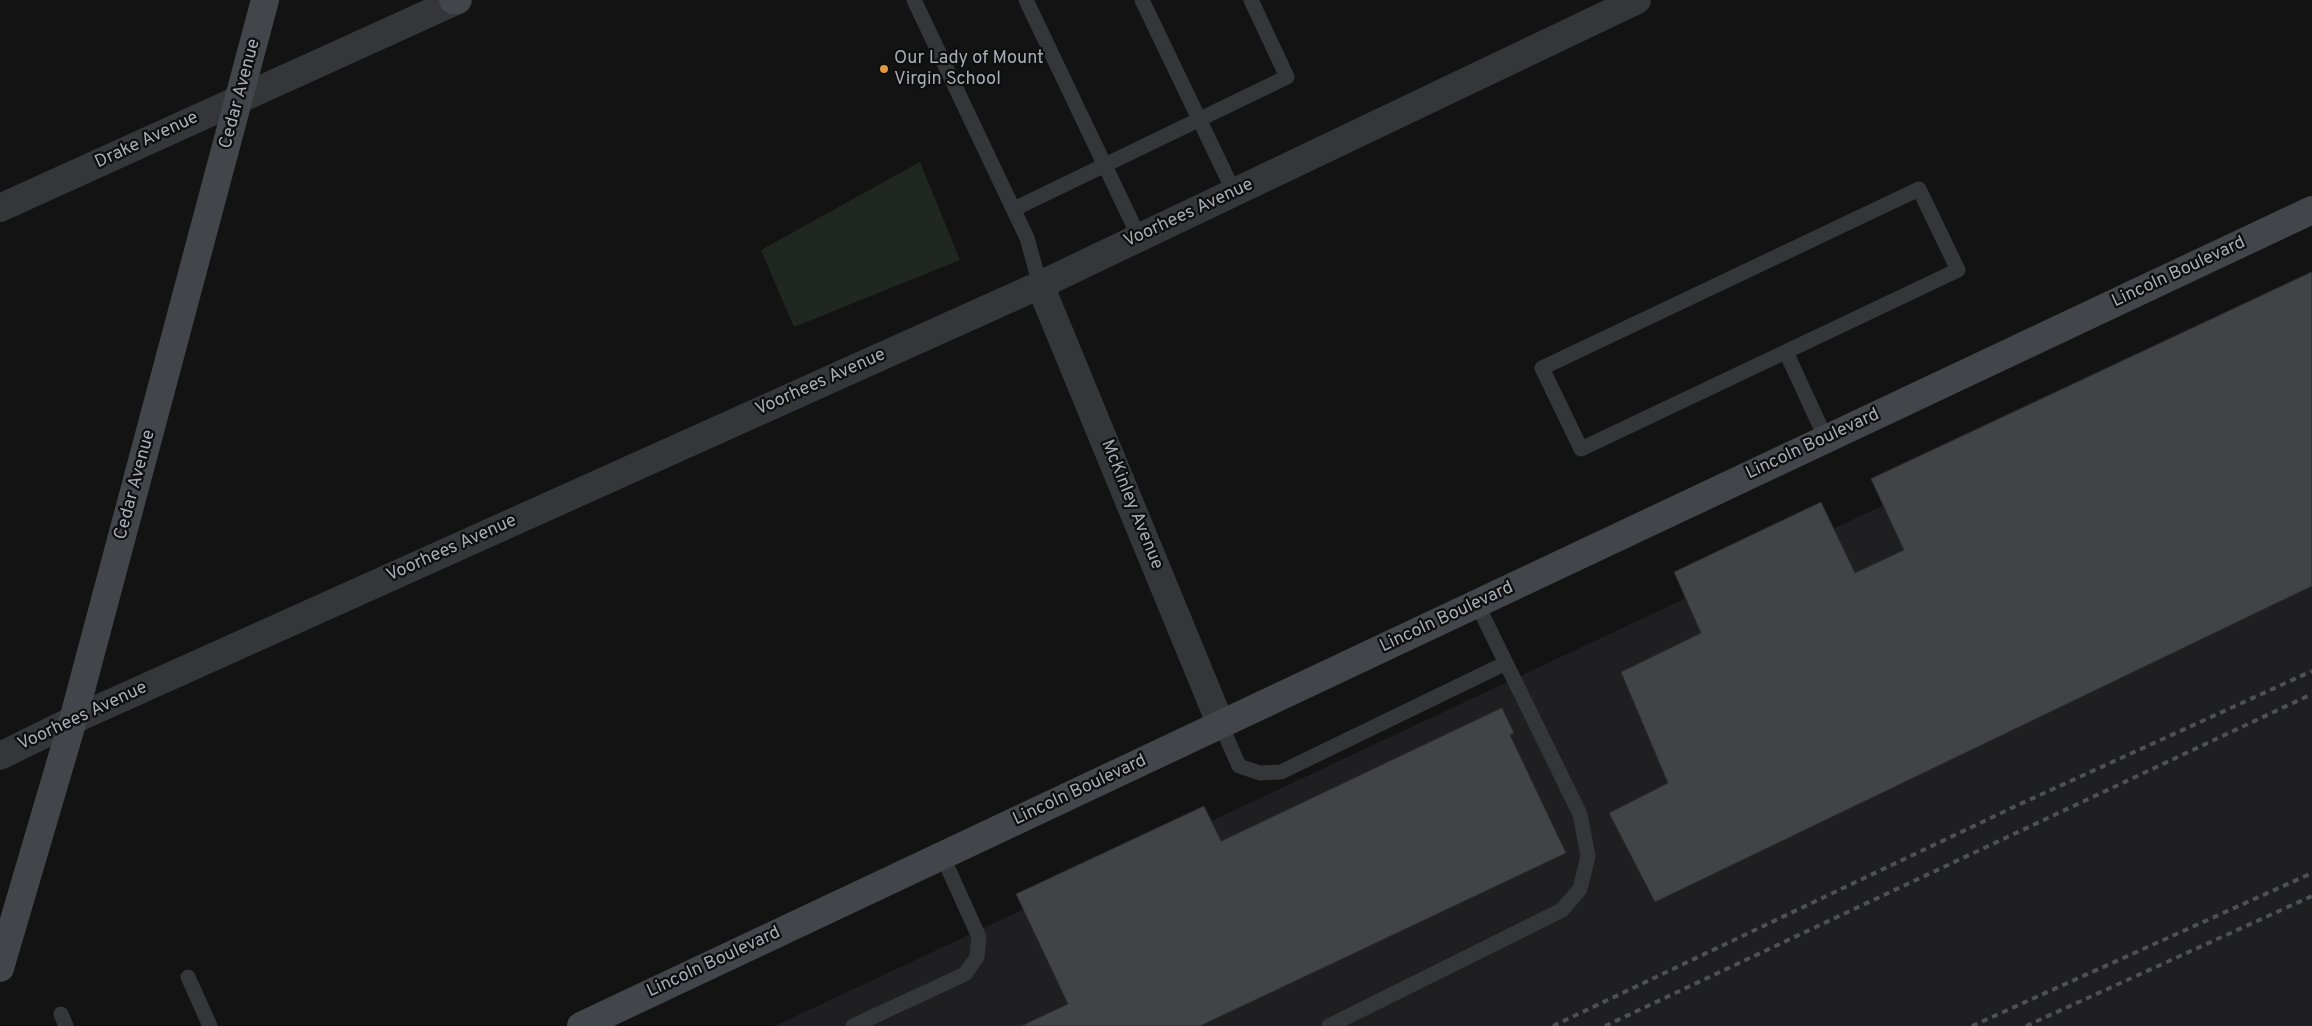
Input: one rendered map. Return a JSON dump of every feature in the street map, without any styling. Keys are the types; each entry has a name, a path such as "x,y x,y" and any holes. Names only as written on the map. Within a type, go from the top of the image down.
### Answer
{"main road":[{"name":"Cedar Avenue","path":"0,968 73,720 265,0"},
{"path":"453,0 458,0"},
{"name":"Lincoln Boulevard","path":"581,1026 2312,210"}],"street":[{"name":"Drake Avenue","path":"0,208 458,0"},
{"name":"Voorhees Avenue","path":"0,756 73,720 1040,284 1637,0"},
{"name":"McKinley Avenue","path":"1040,284 1221,725"}],"lane":[{"path":"914,0 1027,238 1040,284"},
{"path":"1026,0 1139,237"},
{"path":"1142,0 1234,192"},
{"path":"1014,209 1287,77 1250,0"},
{"path":"1919,189 1958,270 1786,352 1581,448 1542,368 1919,189"},
{"path":"1786,352 1826,439"},
{"path":"1329,1026 1562,910 1580,888 1588,856 1580,814 1477,604"},
{"path":"1221,725 1239,766 1260,773 1281,772 1506,663"},
{"path":"853,1026 965,974 977,957 979,937 942,856"},
{"path":"188,977 210,1026"}],"shaded area":[{"path":"920,162 960,260 794,327 761,250"},
{"path":"2312,304 2312,1026 775,1026"}],"building":[{"path":"2312,272 2312,586 1655,902 1609,813 1668,783 1621,672 1701,633 1674,572 1821,502 1855,573 1904,550 1871,479"},
{"path":"1502,708 1514,733 1510,735 1566,853 1200,1026 1021,1026 1068,1004 1016,894 1204,806 1221,841"}],"railway":[{"path":"1553,1026 2018,805 2312,671"},
{"path":"1605,1026 2312,694"},
{"path":"1972,1026 2312,873"},
{"path":"2026,1026 2312,896"}],"place":[{"name":"Our Lady of Mount Virgin School","path":"884,69"}]}
